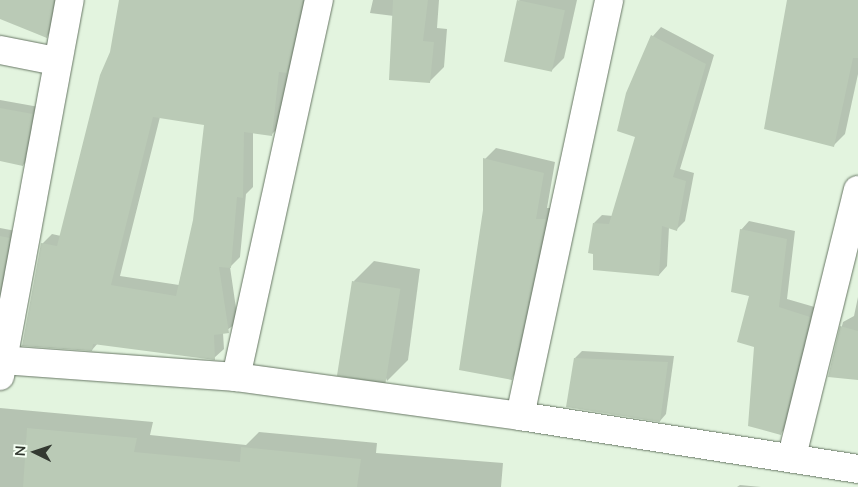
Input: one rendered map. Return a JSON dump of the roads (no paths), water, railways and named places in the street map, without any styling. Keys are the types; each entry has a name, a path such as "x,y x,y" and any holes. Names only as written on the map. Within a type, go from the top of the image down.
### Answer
{"street":[{"path":"70,0 56,60 1,365 236,377 792,456 858,469"},
{"path":"236,377 319,0"},
{"path":"520,416 610,0"},
{"path":"0,50 56,60"},
{"path":"792,456 858,190"}]}
